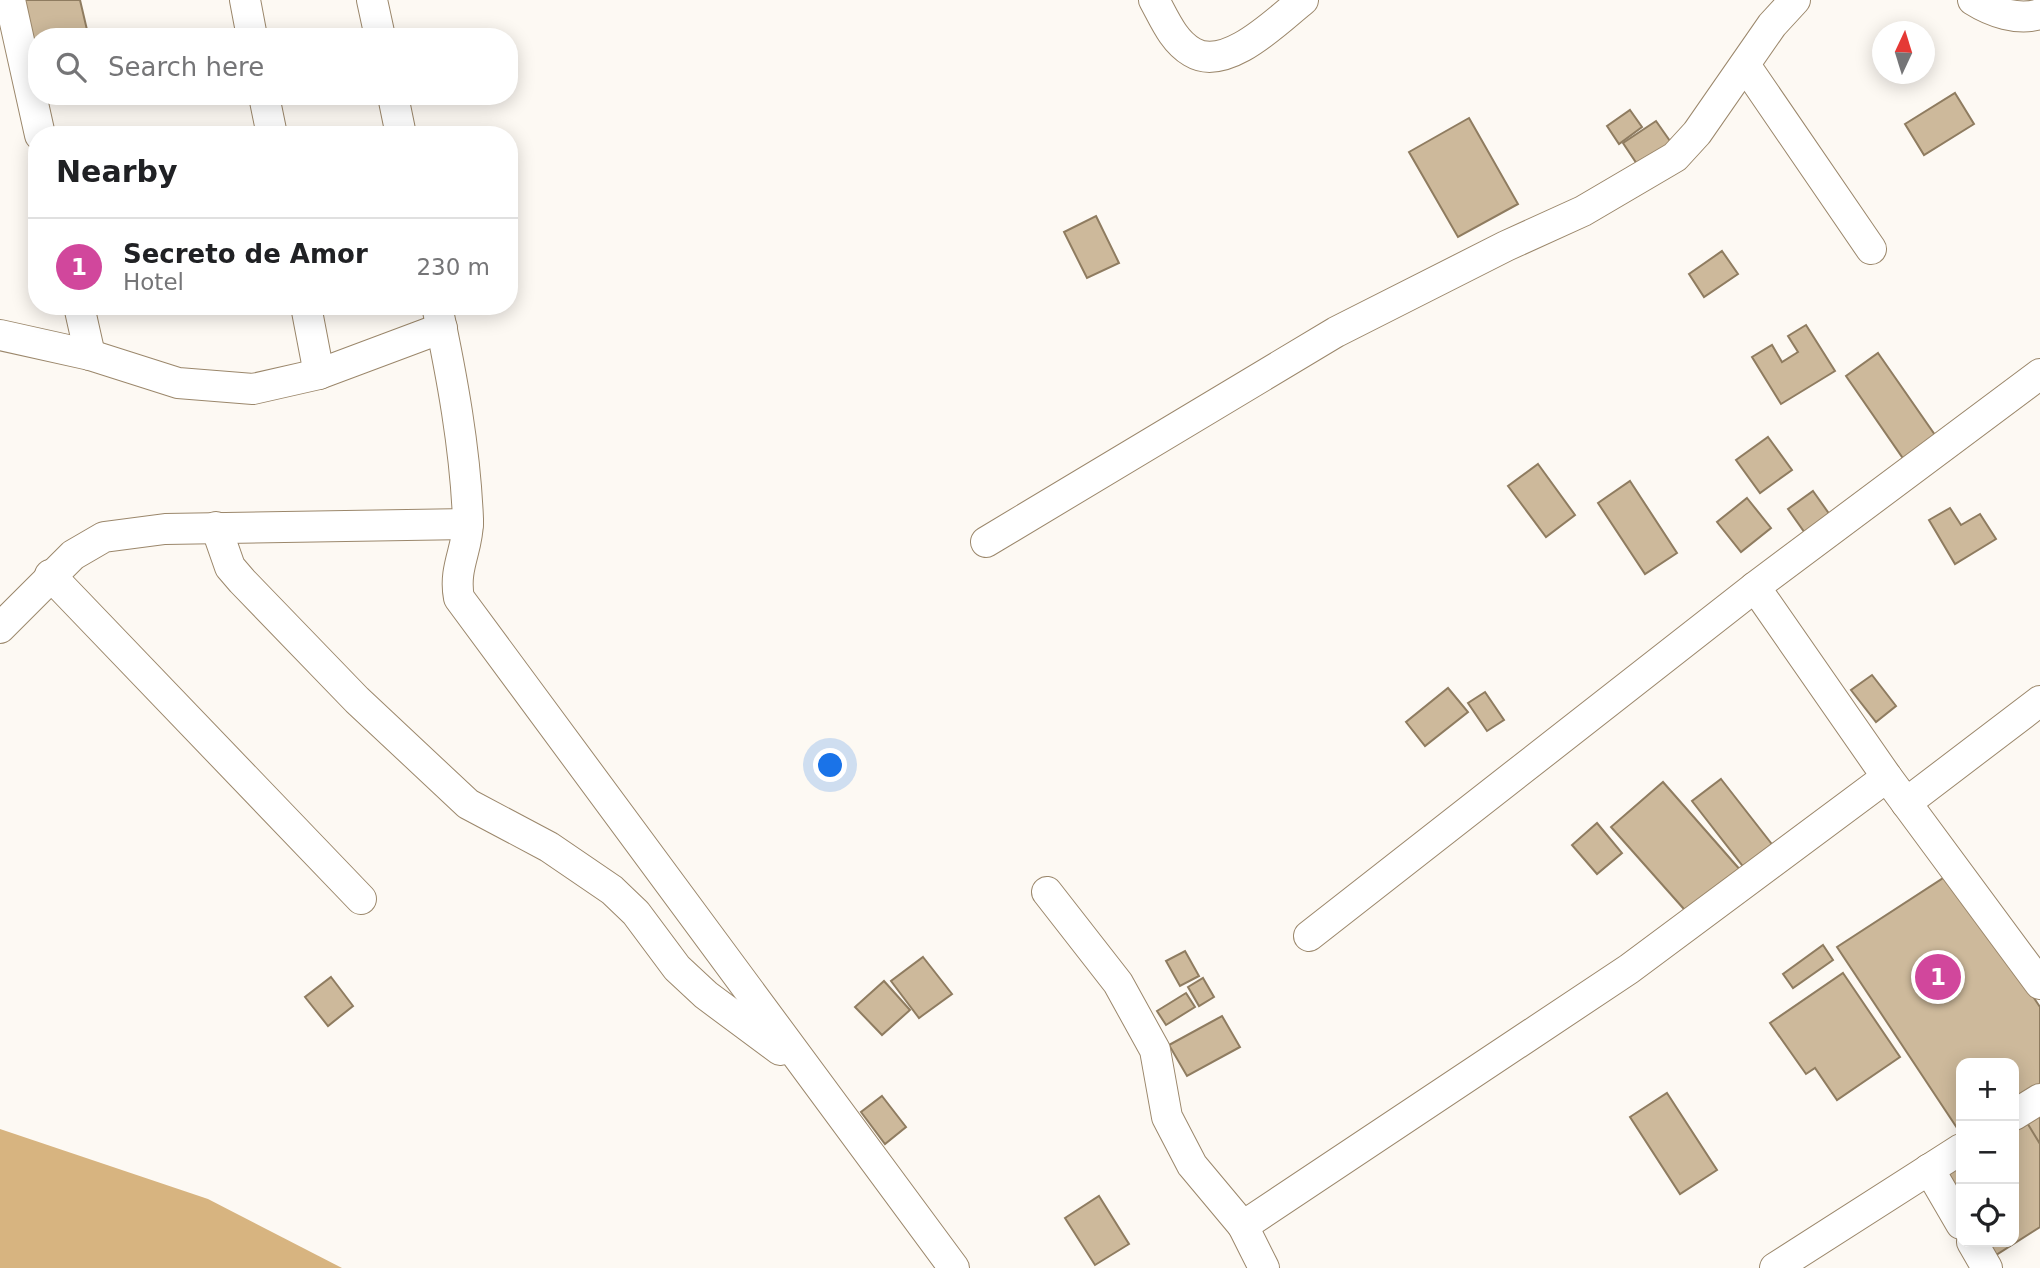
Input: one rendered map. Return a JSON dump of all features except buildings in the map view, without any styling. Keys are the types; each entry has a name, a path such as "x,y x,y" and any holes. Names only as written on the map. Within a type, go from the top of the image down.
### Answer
{"street":[{"path":"10,0 28,81"},
{"path":"245,0 250,28"},
{"path":"372,0 378,28"},
{"path":"1154,0 1174,35 1193,54 1218,57 1245,46 1303,0"},
{"path":"986,542 1336,332 1506,246 1583,211 1675,157 1697,133 1772,25 1795,0"},
{"path":"1973,0 1984,7 2025,19 2040,14"},
{"path":"1745,65 1871,249"},
{"path":"33,105 38,126"},
{"path":"266,105 270,126"},
{"path":"395,105 399,126"},
{"path":"81,315 90,355"},
{"path":"308,315 320,374"},
{"path":"0,335 90,355 178,383 253,389 320,374 440,317 463,441 468,524 456,579 459,598 954,1268"},
{"path":"1309,936 1755,587 2040,374"},
{"path":"0,628 73,555 104,537 134,531 216,527 468,524"},
{"path":"216,527 230,567 242,581 357,700 468,804 549,847 612,890 636,913 677,968 706,995 805,1069"},
{"path":"50,576 361,899"},
{"path":"1755,587 1887,777 2040,984"},
{"path":"1906,803 2040,701"},
{"path":"1242,1226 1629,969 1887,777"},
{"path":"1047,892 1118,983 1154,1050 1167,1117 1192,1165 1242,1226 1264,1268"},
{"path":"2019,1112 2040,1099"},
{"path":"1775,1268 1956,1152"},
{"path":"1929,1169 1956,1215"},
{"path":"1975,1247 1987,1268"}],"shaded area":[{"path":"0,1129 208,1199 342,1268 0,1268"}],"place":[{"name":"Secreto de Amor","path":"1938,977"}]}
